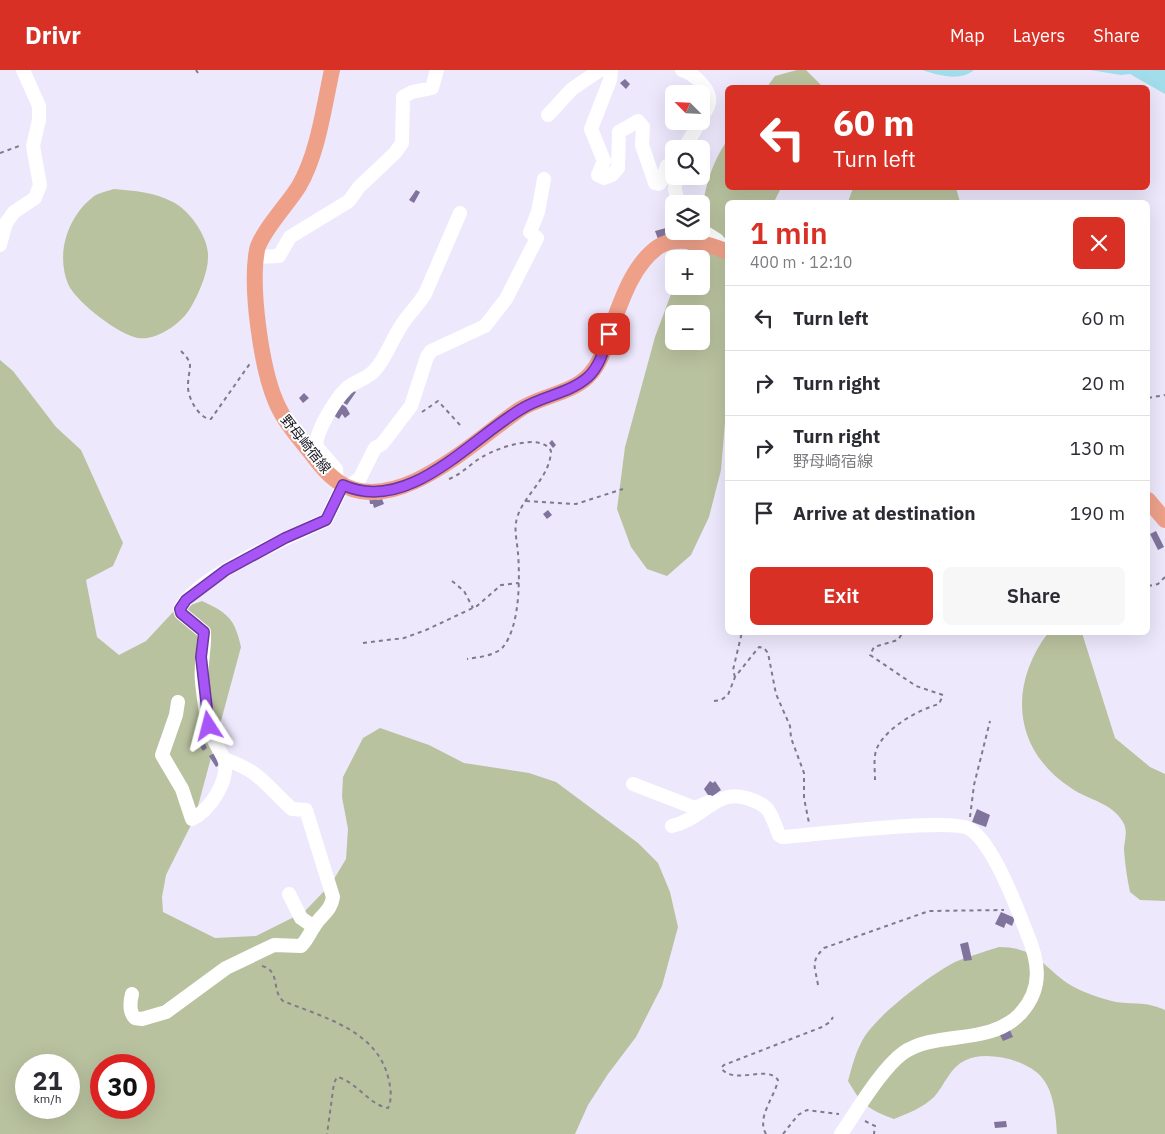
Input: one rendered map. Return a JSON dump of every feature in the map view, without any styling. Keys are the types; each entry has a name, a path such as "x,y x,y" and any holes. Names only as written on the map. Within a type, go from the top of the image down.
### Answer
{"main road":[{"name":"野母崎宿線","path":"332,70 310,160 300,185 261,241 256,257 257,300 267,377 278,409 322,468 343,484"},
{"path":"343,484 365,491 376,491 391,489 420,479 460,455 520,409 588,378 601,358 631,281 646,257 658,247 669,242 681,241 725,252"},
{"path":"1150,502 1165,520"}],"street":[{"path":"0,245 6,223 14,212 35,198 40,185 34,159 34,142 39,120 39,106 23,70"},
{"path":"256,257 279,256 290,237 349,201 359,187 395,153 402,143 403,97 412,92 432,88 437,70"},
{"path":"548,115 572,89 600,70"},
{"path":"611,70 610,80 591,129 604,161 598,176 604,178 618,168 619,132 638,121 643,127 642,145 655,183 659,184 665,172"},
{"path":"682,70 695,76 701,85"},
{"path":"178,702 174,722 162,755 182,789 190,819 200,814 214,798 223,778 224,759 209,726 201,657 204,632 181,613 180,609 186,600 226,570 285,538 326,520 343,484 360,478 375,448 382,444 411,406 424,364 431,352 485,326 506,299 537,238 530,232 538,212 544,179"},
{"path":"343,484 336,469 316,446 319,433 347,388 368,377 376,370 389,350 398,330 418,305 425,294 460,213"},
{"path":"710,236 717,240 725,250"},
{"path":"132,994 130,1005 132,1015 135,1018 142,1019 166,1012 226,968 274,945 302,946 308,940 314,927 331,907 333,897 306,810 292,809 267,782 245,766 224,759"},
{"path":"633,784 695,808 720,797 728,796 750,799 768,810 779,836 782,837 918,824 951,825 969,828 984,845 1002,874 1033,946 1039,972 1037,987 1030,1001 1015,1019 991,1031 924,1044 903,1053 894,1062 841,1134"},
{"path":"672,826 685,823 728,796"},
{"path":"290,894 301,918 314,927"}],"path":[{"path":"0,152 34,142"},
{"path":"181,351 188,359 190,365 187,387 189,395 202,416 206,419 211,419 218,412 249,362 255,364 267,377"},
{"path":"1150,398 1165,394"},
{"path":"419,415 438,401 460,425"},
{"path":"443,481 459,475 489,453 516,445 541,442 548,447 550,457 544,474 518,516 515,530 519,584 517,602 509,634 502,647 494,653 467,658"},
{"path":"526,501 576,504 623,489"},
{"path":"1150,586 1158,584 1165,577"},
{"path":"452,581 464,590 473,608"},
{"path":"363,643 404,638 473,608 501,585 519,584"},
{"path":"735,677 733,670 741,635"},
{"path":"875,780 876,750 882,741 912,714 939,704 943,695 916,686 870,655 874,647 898,640 901,635"},
{"path":"714,701 722,700 728,695 735,677 759,647 764,648 768,653 776,694 790,726 791,738 804,773 804,798 812,835"},
{"path":"969,828 974,785 990,721"},
{"path":"818,985 814,967 815,958 824,948 929,911 991,908 1019,912"},
{"path":"247,958 253,963 269,968 275,976 278,996 283,1001 334,1020 372,1044 386,1068 391,1094 388,1108 378,1104 344,1078 337,1077 334,1083 327,1134"},
{"path":"766,1134 763,1128 764,1115 778,1080 775,1076 769,1074 750,1077 729,1074 721,1068 724,1065 822,1027 830,1022 833,1017"},
{"path":"783,1134 798,1115 807,1110 854,1116"}],"green space":[{"path":"797,70 806,70 821,85 768,85 775,76"},
{"path":"725,144 725,190 780,190 775,200 725,200 725,422 721,470 709,517 691,555 667,576 647,569 631,547 617,509 625,447 655,337 665,310 665,350 710,350 710,305 667,305 671,295 710,295 710,250 687,250 691,240 710,240 710,195 704,195 707,185 710,185 715,161"},
{"path":"114,189 152,194 173,202 191,217 201,231 207,247 208,261 205,275 191,307 175,325 153,337 138,338 130,336 110,325 81,301 69,286 65,274 63,262 66,238 76,215 93,197"},
{"path":"852,190 957,190 959,200 849,200"},
{"path":"0,360 13,371 56,427 81,450 123,543 113,566 86,580 97,637 119,655 146,641 174,611 202,601 224,613 233,623 239,637 241,647 195,817 166,875 162,897 163,912 215,938 256,936 304,912 331,884 346,859 348,829 342,797 343,777 363,738 380,728 429,745 464,763 529,773 556,782 638,843 658,863 670,892 678,927 662,986 636,1037 608,1074 588,1105 575,1134 0,1134"},
{"path":"1047,635 1083,635 1115,738 1150,767 1165,774 1165,901 1140,900 1130,892 1124,850 1126,831 1120,817 1114,811 1071,788 1052,773 1037,755 1028,736 1023,716 1022,695 1035,653"},
{"path":"999,947 1012,948 1032,955 1072,986 1088,993 1116,1002 1146,1004 1165,1010 1165,1134 1057,1134 1052,1098 1043,1079 1037,1072 1018,1062 996,1057 975,1057 960,1063 930,1101 894,1119 878,1113 862,1101 848,1081 862,1041 878,1020 904,997 944,968 960,960"}],"water":[{"path":"922,70 974,70 968,74 956,77"},
{"path":"1090,70 1165,70 1165,94 1130,74 1121,75"}],"building":[{"path":"625,79 630,84 626,89 620,83"},
{"path":"416,190 420,192 414,203 409,200"},
{"path":"665,228 665,236 658,239 655,231"},
{"path":"351,389 356,392 347,405 342,402"},
{"path":"304,393 309,398 303,403 299,398"},
{"path":"340,403 346,407 350,414 345,418 342,414 339,419 333,415"},
{"path":"552,440 556,445 553,448 549,443"},
{"path":"376,496 377,500 382,499 384,504 374,508 373,504 370,504 369,497"},
{"path":"548,510 552,515 547,519 543,514"},
{"path":"1156,531 1164,547 1158,550 1150,534"},
{"path":"204,742 207,748 203,751 199,745"},
{"path":"214,753 221,764 216,767 209,756"},
{"path":"710,781 713,783 715,781 721,790 710,798 704,789"},
{"path":"977,809 990,815 986,827 972,822"},
{"path":"1001,912 1015,918 1012,926 1006,923 1004,928 995,924"},
{"path":"968,942 972,960 964,961 960,944"},
{"path":"1009,1028 1013,1037 1003,1041 999,1033"},
{"path":"1006,1121 1007,1127 995,1128 994,1122"}],"route":[{"path":"209,726 202,681 201,657 205,636 203,629 181,613 180,609 186,600 226,570 253,554 329,518 343,485 355,490 376,491 391,489 420,479 460,455 520,409 588,378 601,358 609,334"}]}
